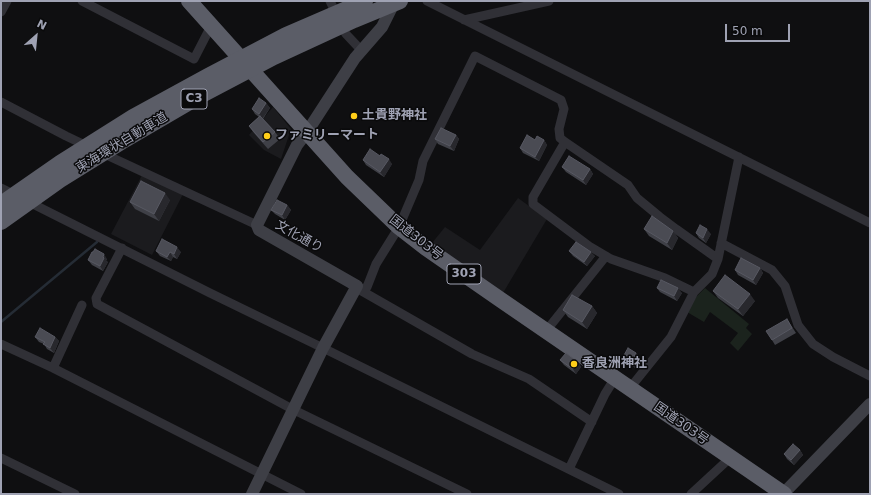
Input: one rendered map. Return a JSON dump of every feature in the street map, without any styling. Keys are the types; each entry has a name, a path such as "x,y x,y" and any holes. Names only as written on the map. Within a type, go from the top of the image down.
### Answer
{"highway":[{"name":"国道303号","path":"189,1 347,177 399,227 426,248 783,494"},
{"name":"東海環状自動車道","path":"1,204 60,163 133,118 208,76 286,35 365,1"},
{"name":"東海環状自動車道","path":"1,222 60,180 198,97 274,57 354,20 400,1"}],"street":[{"path":"1,12 7,1"},
{"path":"82,1 194,59 211,26"},
{"path":"330,1 346,34 361,50"},
{"name":"文化通り","path":"252,494 323,348 357,286 259,230 257,225 297,145 307,132 342,76 361,50 382,27 395,1"},
{"path":"427,1 870,223"},
{"path":"464,20 549,1"},
{"path":"592,422 529,379 472,354 360,290 367,287 376,264 399,227 419,180 423,161 475,56 561,100 564,109 559,129 560,138 628,185 637,198 654,212 718,259"},
{"path":"1,102 66,136 257,225"},
{"path":"564,142 533,197 533,204 589,246 611,259 665,278 694,292"},
{"path":"630,388 671,337 694,292 712,274 718,259 739,157"},
{"path":"1,188 210,293 619,494"},
{"path":"721,243 772,270 785,286 798,325 813,344 833,357 870,376"},
{"path":"122,248 96,298 97,304 294,410 468,494"},
{"path":"546,331 606,256"},
{"path":"53,368 82,305"},
{"path":"1,344 53,368 301,494"},
{"path":"569,469 605,394 615,378"},
{"path":"783,494 870,404"},
{"path":"1,458 75,494"},
{"path":"691,494 730,458"}],"shaded area":[{"path":"273,107 291,129 281,159 264,150 249,135"},
{"path":"142,175 183,194 152,255 111,234"},
{"path":"518,198 547,219 503,293 432,243 445,227 480,250"},
{"path":"705,288 749,324 746,328 752,334 738,351 730,343 738,333 710,312 704,322 687,312 696,297"}],"building":[{"path":"259,98 266,103 259,114 252,109"},
{"path":"260,116 275,132 263,142 249,126"},
{"path":"441,128 456,135 450,146 435,139"},
{"path":"527,135 535,140 537,136 544,140 535,157 520,148"},
{"path":"370,149 380,156 381,154 389,159 380,172 363,160"},
{"path":"569,156 590,169 583,180 562,167"},
{"path":"141,181 165,193 154,214 130,202"},
{"path":"277,200 287,205 282,215 271,210"},
{"path":"652,216 673,231 667,243 644,229"},
{"path":"700,225 707,229 703,238 696,233"},
{"path":"162,239 177,247 174,254 170,252 167,257 156,251"},
{"path":"576,242 591,252 584,262 569,251"},
{"path":"95,249 104,254 104,258 100,266 88,260"},
{"path":"741,258 760,268 753,280 735,270"},
{"path":"725,275 750,294 738,309 713,291"},
{"path":"661,280 678,288 674,296 657,288"},
{"path":"572,295 592,306 582,322 563,310"},
{"path":"787,319 792,328 772,340 766,331"},
{"path":"40,328 55,337 50,348 43,344 45,342 35,337"},
{"path":"628,348 636,353 634,356 638,359 634,364 623,357"},
{"path":"566,353 578,362 573,369 560,360"},
{"path":"793,444 800,450 791,460 784,454"}],"waterway":[{"path":"1,322 97,242"}],"place":[{"name":"土貴野神社","path":"354,116"},
{"name":"ファミリーマート","path":"267,136"},
{"name":"香良洲神社","path":"574,364"}]}
